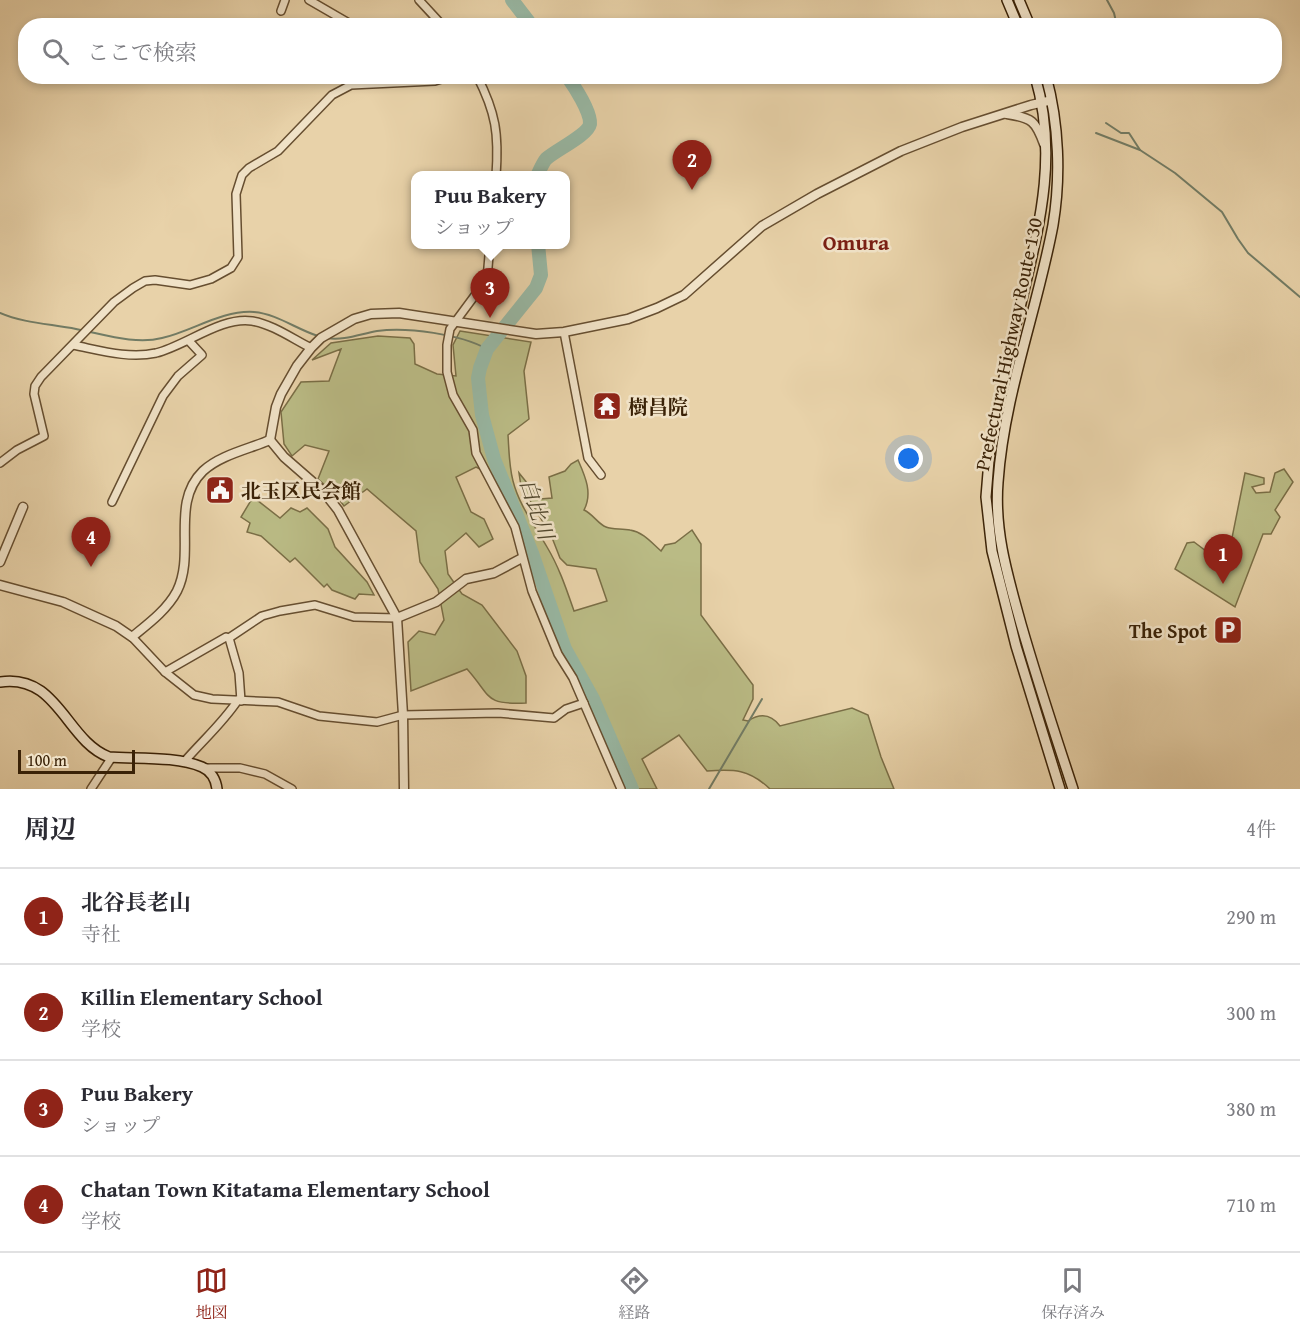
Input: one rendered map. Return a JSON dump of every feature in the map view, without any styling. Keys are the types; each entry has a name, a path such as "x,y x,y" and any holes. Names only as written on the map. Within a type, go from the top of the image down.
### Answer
{"main road":[{"path":"1007,0 1015,18"},
{"path":"1019,0 1027,18"},
{"name":"Prefectural Highway Route 130","path":"1037,84 1046,151 1046,180 1041,221 996,416 990,448 986,497 989,533 1000,588 1060,789"},
{"name":"Prefectural Highway Route 130","path":"1049,84 1056,133 1057,173 1053,224 1000,452 997,514 1001,550 1010,585 1072,789"},
{"path":"0,682 21,682 34,687 55,704 90,746 103,754 112,757 184,762 204,768 214,777 217,789"}],"street":[{"path":"281,11 285,0"},
{"path":"309,0 340,18"},
{"path":"419,0 436,18"},
{"path":"0,463 17,450 44,436 35,403 36,386 41,377 114,302 145,281 155,280 190,285 211,279 231,268 237,257 236,194 242,175 249,168 278,152 338,90 359,84"},
{"path":"481,84 492,108 496,126 498,150 496,171"},
{"path":"404,789 403,716 397,618 338,510 324,491 284,457 270,440 276,407 281,394 313,346 329,333 354,319 383,313 399,313 452,325 491,327 536,334 564,332 628,319 684,295 762,226 794,206 901,151 1004,113 1052,101"},
{"path":"1004,113 1032,121 1038,129 1046,151"},
{"path":"490,249 487,279 452,325 447,345 447,372 453,395 473,430 476,453 515,527 532,591 558,654 573,678 621,789"},
{"path":"73,345 115,354 143,355 170,348 226,324 244,320 259,323 313,346"},
{"path":"564,332 588,458 601,475"},
{"path":"112,502 163,396 178,376 202,355 189,341"},
{"path":"132,637 158,615 177,590 185,555 186,503 194,483 210,466 270,440"},
{"path":"0,562 23,507"},
{"path":"165,672 226,637 229,638 262,616 280,610 315,605 354,617 397,618 436,602 466,579 494,573 522,558"},
{"path":"0,585 63,602 116,626 132,637 165,672 194,695 212,699 278,702 320,716 377,722 403,716 498,713 554,718 584,703"},
{"path":"184,762 213,733 240,700 239,673 229,638"},
{"path":"91,789 112,757"},
{"path":"204,768 240,768 265,774 292,789"}],"green space":[{"path":"460,331 531,342 524,371 529,419 508,435 511,470 519,498 555,562 574,611 607,601 596,569 567,565 560,558 551,535 521,486 519,473 540,499 552,498 549,477 565,471 578,460 588,491 584,510 603,526 635,531 661,551 665,545 675,543 692,530 701,544 701,615 753,685 753,699 743,720 748,721 765,716 773,719 780,726 852,708 868,715 894,789 770,789 755,777 741,772 707,771 679,735 642,759 657,789 626,789 595,712 558,642 512,509 496,477 476,467 456,477 471,512 484,519 493,539 479,547 466,533 445,551 448,574 462,594 482,605 517,651 526,676 526,703 495,701 467,669 411,691 408,642 419,631 435,635 444,620 438,589 420,562 416,531 367,489 344,506 335,494 318,479 329,451 305,445 292,456 284,444 281,412 301,382 329,381 341,349 312,360 331,343 378,336 410,338 414,344 415,364 437,374 456,376 453,345"},
{"path":"1284,469 1293,482 1275,510 1280,517 1271,534 1263,534 1235,607 1175,569 1187,543 1194,542 1206,551 1231,543 1245,473 1264,478 1264,484 1252,487 1256,493 1270,492 1275,473"},
{"path":"253,497 280,518 291,508 300,512 307,508 328,529 335,547 367,582 374,595 359,594 355,599 332,590 327,584 324,587 295,558 290,562 261,536 247,532 250,523 241,517"}],"waterway":[{"name":"白比川","path":"512,0 526,18"},
{"path":"1107,0 1115,18"},
{"name":"白比川","path":"539,171 546,159 578,138 590,124 585,106 572,84"},
{"path":"1106,123 1121,133 1129,133 1140,150 1175,173 1222,212 1248,253 1300,297"},
{"path":"1096,133 1140,150"},
{"name":"白比川","path":"538,249 541,275 536,288 487,349 480,368 478,378 482,415 494,459 532,553 565,649 593,699 632,789"},
{"path":"0,313 28,321 119,338 152,340 174,335 230,314 254,312 271,316 318,336"},
{"path":"326,338 346,338 390,330 418,331 463,339 487,349"},
{"path":"709,789 762,699"}],"place":[{"name":"Killin Elementary School","path":"692,190"},
{"name":"Puu Bakery","path":"490,318"},
{"name":"樹昌院","path":"607,406"},
{"name":"北玉区民会館","path":"220,490"},
{"name":"Chatan Town Kitatama Elementary School","path":"91,567"},
{"name":"北谷長老山","path":"1223,584"},
{"name":"The Spot","path":"1228,630"}],"district":[{"name":"Omura","path":"856,242"}]}
